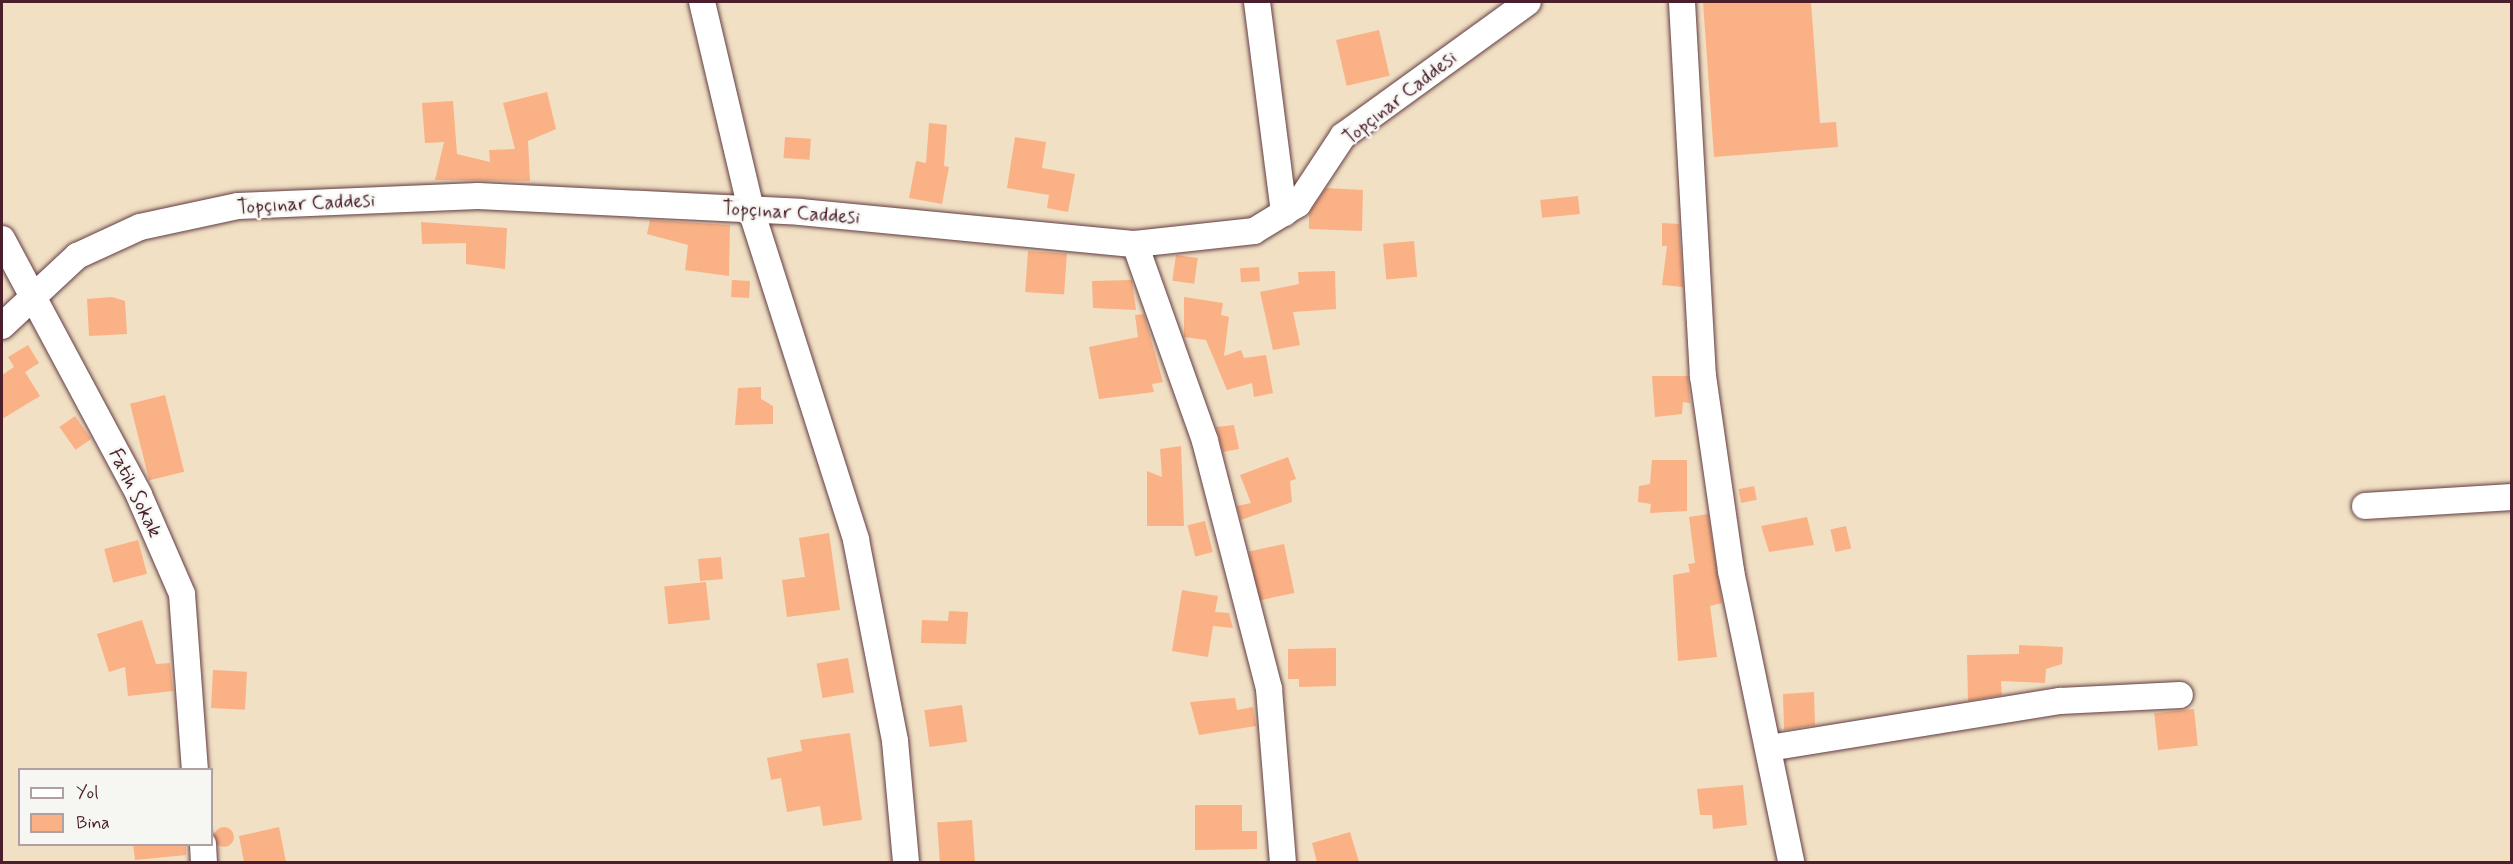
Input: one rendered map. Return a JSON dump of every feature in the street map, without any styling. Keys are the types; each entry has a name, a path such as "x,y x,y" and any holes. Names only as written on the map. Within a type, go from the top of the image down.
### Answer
{"street":[{"path":"702,2 751,210 856,540 895,741 906,862"},
{"path":"1257,2 1284,213"},
{"name":"Topçınar Caddesi","path":"2,326 32,302 87,251 140,227 238,206 477,196 751,210 1135,244 1254,231 1298,204 1343,136 1528,2"},
{"path":"1682,2 1703,376 1731,571 1791,862"},
{"name":"Fatih Sokak","path":"2,239 32,302 139,495 182,594 195,768"},
{"path":"1135,244 1205,441 1269,689 1283,862"},
{"path":"2365,506 2511,497"},
{"path":"1769,748 2060,701 2180,695"},
{"path":"203,846 204,862"}],"building":[{"path":"1703,2 1811,2 1820,123 1836,122 1838,147 1714,157"},
{"path":"1379,30 1390,76 1347,86 1336,40"},
{"path":"547,92 556,129 528,141 530,181 435,180 444,142 425,143 422,103 453,101 457,154 490,162 489,150 515,149 503,103"},
{"path":"929,123 947,125 944,166 949,167 942,204 909,198 916,161 926,163"},
{"path":"785,137 811,139 809,160 784,158"},
{"path":"1015,137 1046,142 1042,168 1075,174 1068,212 1047,208 1049,195 1007,188"},
{"path":"1326,188 1363,190 1362,231 1309,229 1309,213"},
{"path":"1578,196 1580,214 1542,218 1540,200"},
{"path":"650,220 730,225 729,276 685,270 688,245 647,234"},
{"path":"421,222 507,228 505,269 466,264 466,243 422,244"},
{"path":"1662,223 1679,224 1683,287 1662,285 1667,246 1662,246"},
{"path":"1414,241 1417,277 1386,280 1383,244"},
{"path":"1028,251 1067,254 1064,295 1025,292"},
{"path":"1176,255 1198,258 1194,284 1172,281"},
{"path":"1259,267 1260,281 1241,282 1240,268"},
{"path":"1335,271 1336,309 1293,312 1300,345 1273,350 1260,292 1299,284 1298,272"},
{"path":"732,280 750,281 749,298 731,297"},
{"path":"1132,280 1136,310 1093,308 1092,281"},
{"path":"112,297 125,301 127,334 89,336 87,299"},
{"path":"1184,297 1223,303 1221,315 1229,317 1224,356 1241,350 1244,358 1266,355 1273,393 1254,397 1252,383 1227,390 1206,340 1184,337"},
{"path":"1144,314 1163,382 1152,384 1154,392 1099,399 1089,347 1138,337 1135,315"},
{"path":"28,345 39,363 25,372 40,396 2,419 2,375 14,367 8,357"},
{"path":"1652,376 1688,376 1690,403 1683,402 1682,414 1655,417"},
{"path":"761,387 761,399 773,406 773,424 735,425 738,388"},
{"path":"165,395 184,472 149,480 130,404"},
{"path":"75,416 91,439 75,450 59,427"},
{"path":"1234,425 1239,449 1223,452 1216,427"},
{"path":"1181,446 1184,526 1147,526 1147,471 1162,477 1160,449"},
{"path":"1288,457 1296,479 1290,481 1292,502 1241,520 1237,506 1251,503 1240,475"},
{"path":"1652,460 1687,460 1687,511 1650,513 1651,504 1638,502 1639,486 1650,484"},
{"path":"1754,486 1757,500 1741,503 1738,489"},
{"path":"1708,514 1722,603 1710,606 1717,657 1678,661 1673,575 1690,572 1688,564 1695,563 1689,517"},
{"path":"1807,517 1814,545 1769,552 1761,526"},
{"path":"1205,521 1213,552 1195,556 1188,525"},
{"path":"1846,526 1851,548 1836,552 1830,530"},
{"path":"829,533 840,610 787,617 782,580 805,577 799,538"},
{"path":"138,540 147,574 113,583 104,549"},
{"path":"1284,544 1294,593 1259,600 1249,551"},
{"path":"721,557 723,579 700,581 698,559"},
{"path":"706,582 710,620 668,624 664,586"},
{"path":"1182,590 1218,596 1215,612 1229,613 1233,628 1213,626 1208,657 1172,651"},
{"path":"949,611 968,612 966,644 921,643 922,620 948,621"},
{"path":"142,620 156,664 170,663 173,691 128,696 125,667 109,672 97,634"},
{"path":"2019,645 2063,647 2062,664 2046,669 2045,683 2001,681 2002,695 1968,701 1967,655 2019,654"},
{"path":"1336,648 1336,686 1299,687 1299,679 1288,679 1288,649"},
{"path":"848,658 854,692 823,698 816,664"},
{"path":"213,670 247,672 245,710 211,708"},
{"path":"1814,692 1815,725 1784,730 1783,694"},
{"path":"1235,698 1237,710 1253,707 1256,726 1199,735 1190,702"},
{"path":"962,705 967,742 930,747 924,710"},
{"path":"2194,709 2198,746 2158,750 2154,713"},
{"path":"850,733 862,820 823,826 820,806 787,812 781,778 771,780 767,758 802,751 800,740"},
{"path":"1743,785 1747,825 1713,829 1712,815 1700,815 1697,789"},
{"path":"1195,805 1242,805 1242,831 1257,831 1257,849 1195,850"},
{"path":"972,820 975,862 940,862 937,822"},
{"path":"224,827 231,830 234,837 231,844 224,847 217,844 214,837 217,830"},
{"path":"279,827 286,862 244,862 239,836"},
{"path":"1350,832 1359,862 1317,862 1312,843"},
{"path":"133,846 186,846 186,855 135,860"}]}
